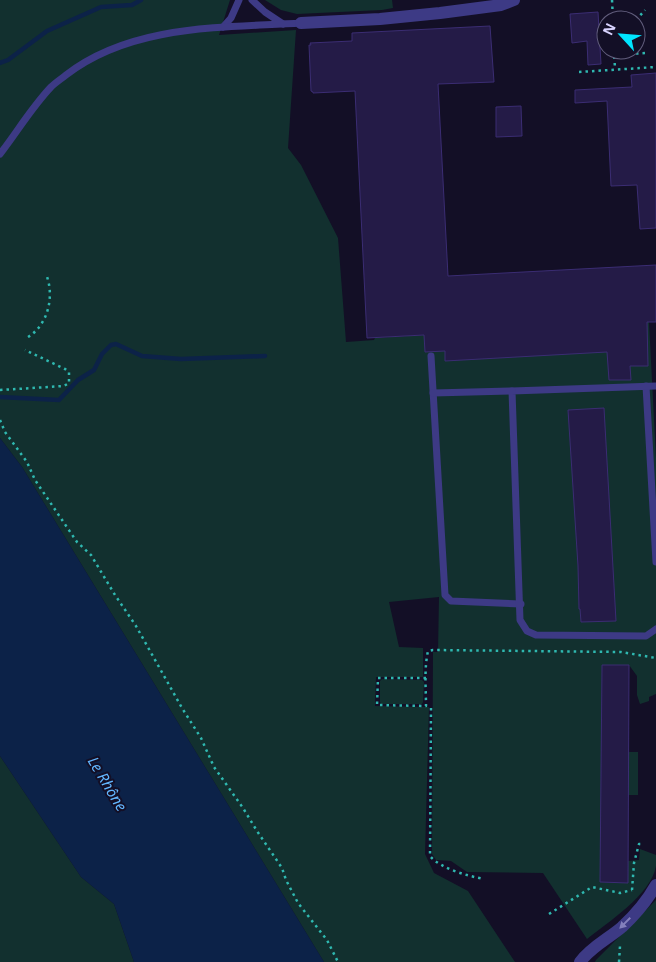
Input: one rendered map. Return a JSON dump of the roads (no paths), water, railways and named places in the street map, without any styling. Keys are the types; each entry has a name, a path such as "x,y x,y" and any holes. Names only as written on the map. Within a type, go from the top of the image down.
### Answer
{"street":[{"path":"301,23 380,19 440,13 501,5 514,0"},
{"path":"580,962 594,948 622,927 649,898 656,885"}],"lane":[{"path":"223,27 231,18 239,0"},
{"path":"252,0 265,12 283,24"},
{"path":"0,154 52,86 90,59 123,44 170,33 223,27 301,23"},
{"path":"431,356 445,594 451,601 521,604"},
{"path":"646,386 656,562"},
{"path":"433,394 656,386"},
{"path":"512,391 521,604 520,620 522,625 527,631 536,635 646,636 656,629"}],"water":[{"name":"Le Rhône","path":"0,438 22,467 324,962 134,962 114,904 81,877 0,756"}],"waterway":[{"path":"0,63 8,60 47,31 101,7 132,5 141,0"},
{"path":"0,397 59,400 78,380 94,370 102,354 111,345 116,344 142,356 181,359 265,356"}]}
